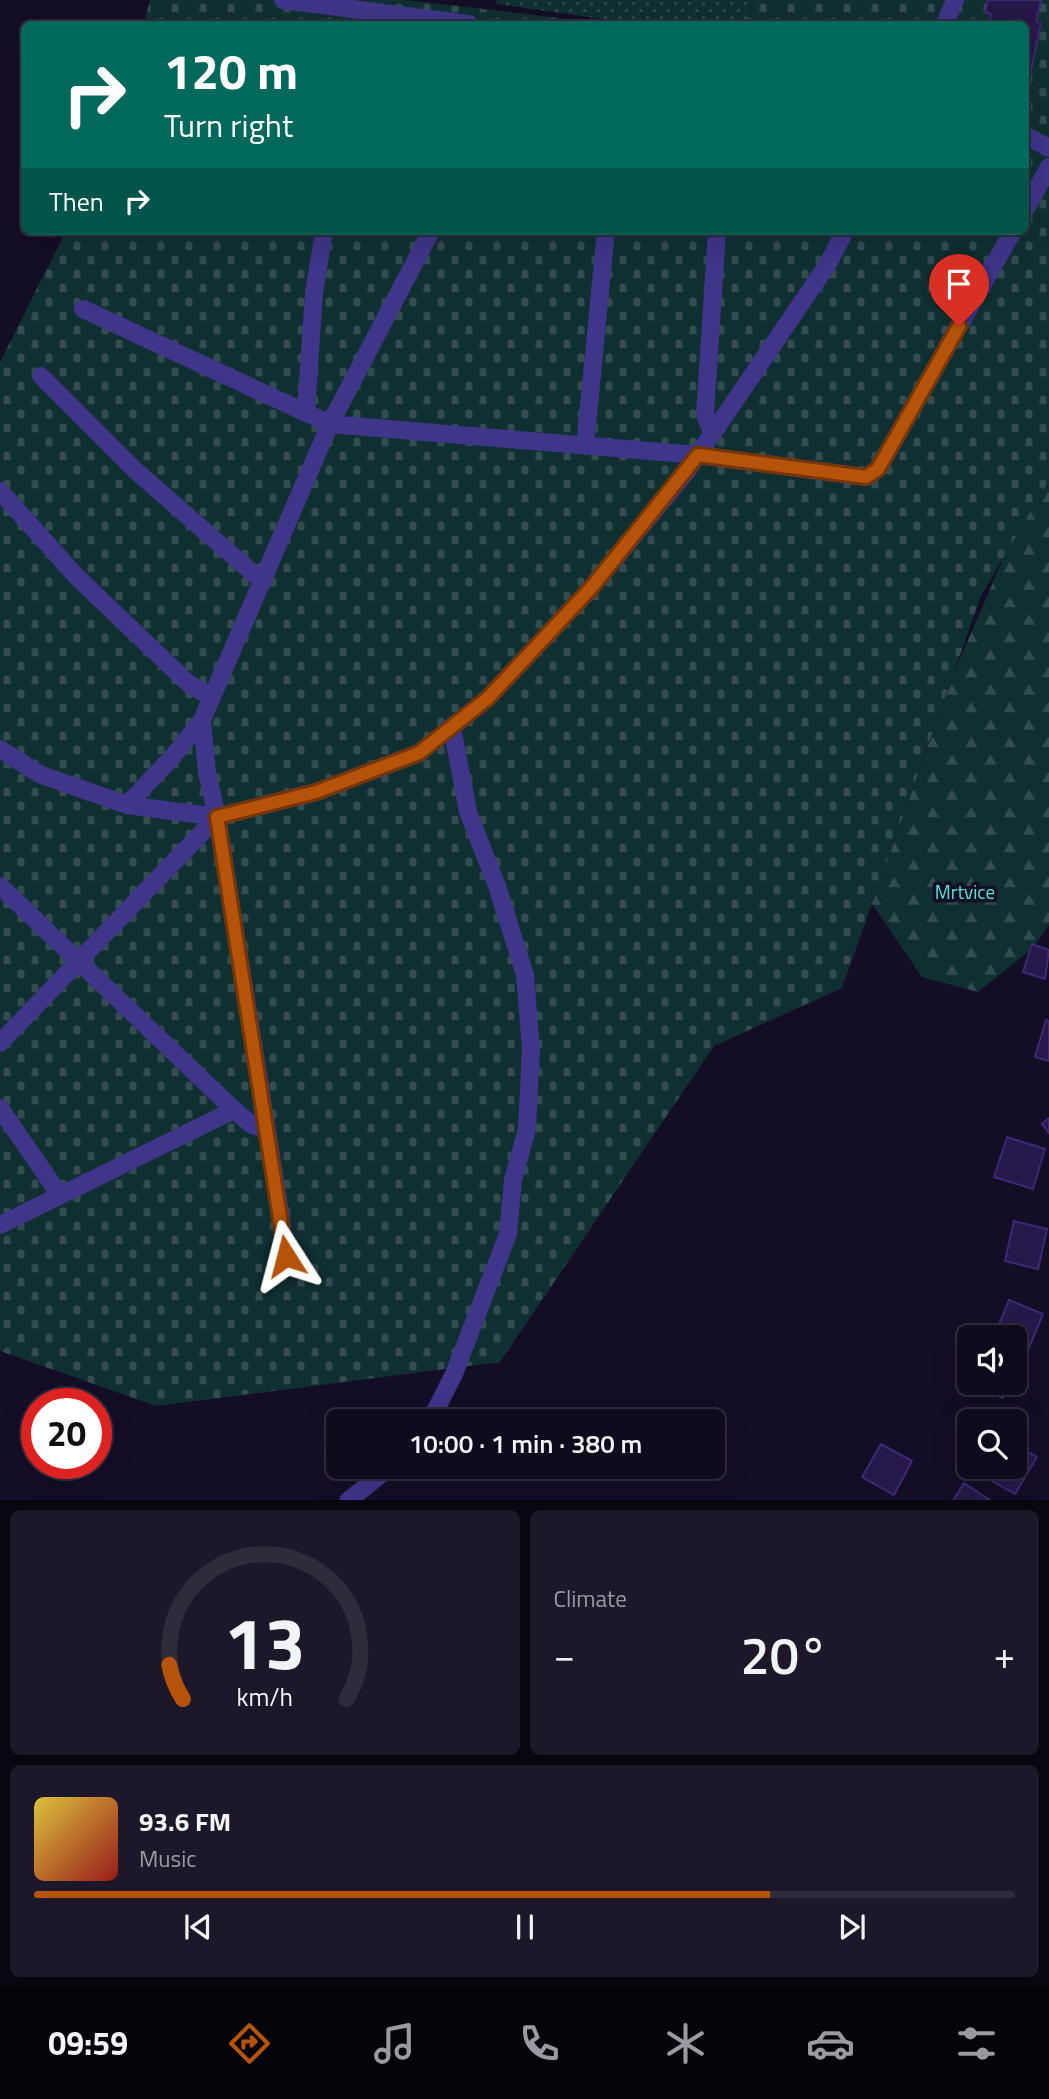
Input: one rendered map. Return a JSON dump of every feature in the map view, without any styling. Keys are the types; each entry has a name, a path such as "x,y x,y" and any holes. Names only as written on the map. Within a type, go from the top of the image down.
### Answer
{"street":[{"path":"284,0 347,17 417,21"},
{"path":"946,21 955,0"},
{"path":"1029,138 1049,148"},
{"path":"1029,203 1049,167"},
{"path":"306,411 314,293 323,235"},
{"path":"127,805 175,754 202,720 330,424 429,235"},
{"path":"584,446 606,235"},
{"path":"712,432 705,415 717,235"},
{"path":"4,759 38,775 127,805 217,817 316,792 419,753 488,698 591,588 698,455 828,264 843,235"},
{"path":"83,309 330,424 698,455 866,477 878,469 1011,235"},
{"path":"41,376 136,471 263,582"},
{"path":"0,491 77,577 188,684 212,698"},
{"path":"202,720 207,773 217,817 286,1256"},
{"path":"436,1409 454,1374 509,1234 513,1180 527,1129 531,1049 525,975 497,886 468,812 452,727"},
{"path":"0,1043 217,817"},
{"path":"0,886 234,1110 252,1125 267,1129"},
{"path":"0,1108 59,1194"},
{"path":"0,1225 234,1110"},
{"path":"348,1500 375,1479"}],"green space":[{"path":"150,0 405,0 587,21 145,21"},
{"path":"497,0 755,0 746,21 617,21 496,4"},
{"path":"755,0 1049,0 1049,480 981,596 842,988 714,1046 500,1362 156,1406 112,1390 112,1388 105,1388 0,1351 0,362 64,235 1029,235 1029,21 746,21"},
{"name":"Mrtvice","path":"1049,467 1049,925 1033,948 978,992 922,977 872,904 953,675 1031,494"}],"building":[{"path":"988,0 1041,0 1036,22 1041,23 1030,75 1029,21 989,21 991,14 985,12"},
{"path":"1032,944 1049,950 1045,979 1023,972"},
{"path":"1046,1020 1049,1021 1049,1061 1035,1057"},
{"path":"1049,1118 1049,1133 1042,1124"},
{"path":"1007,1137 1045,1149 1033,1189 994,1177"},
{"path":"1014,1221 1047,1229 1038,1269 1005,1261"},
{"path":"1009,1300 1043,1314 1029,1348 1027,1325 999,1325"},
{"path":"881,1444 912,1461 894,1495 862,1477"},
{"path":"1027,1452 1037,1457 1027,1474"},
{"path":"988,1479 1024,1479 1015,1494"},
{"path":"964,1483 990,1500 954,1500"}],"route":[{"path":"286,1256 217,817 316,792 419,753 488,698 591,588 698,455 866,477 878,469 959,326"}]}
